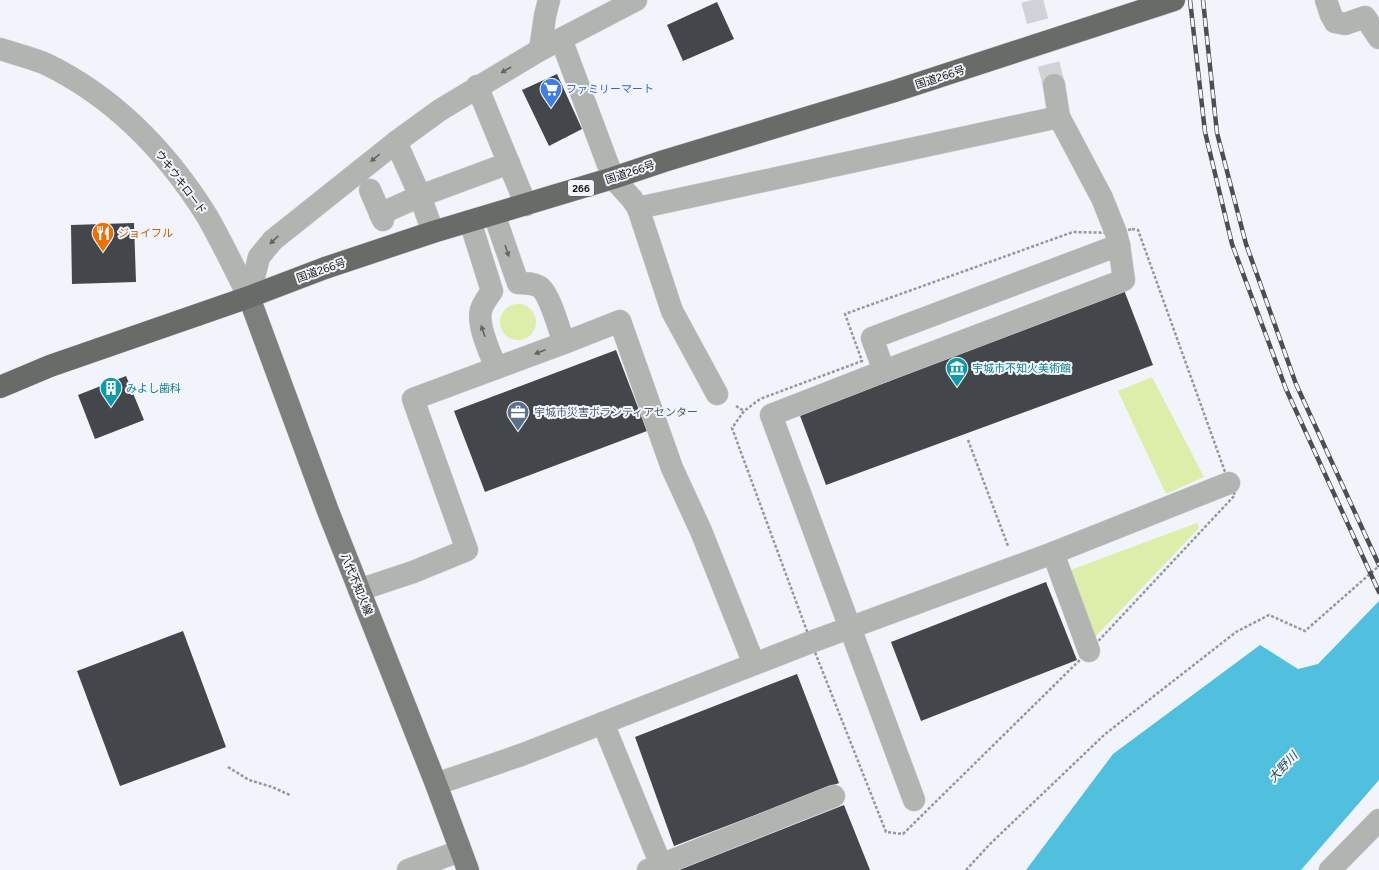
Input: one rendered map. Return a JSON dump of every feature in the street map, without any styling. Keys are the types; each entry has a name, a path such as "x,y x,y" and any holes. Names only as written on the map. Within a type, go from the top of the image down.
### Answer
{"highway":[{"name":"国道266号","path":"0,387 50,366 325,268 433,232 526,205 664,161 895,91 1170,1"}],"main road":[{"name":"八代不知火線","path":"249,296 359,590 436,784 464,860"}],"street":[{"path":"540,50 549,0"},
{"path":"249,296 259,257 273,240 396,142 440,110 477,86 540,50 636,0"},
{"path":"1326,0 1335,22 1345,24 1372,14 1379,38"},
{"path":"561,39 613,178 638,208 672,311 718,394"},
{"name":"ウキウキロード","path":"0,49 45,64 94,92 130,122 165,157 207,216 249,296"},
{"path":"477,86 526,205"},
{"path":"914,800 849,629 771,415 1124,280 1118,239 1102,198 1059,117 1054,86"},
{"path":"638,208 1059,117"},
{"path":"396,142 420,196 433,232"},
{"path":"370,190 381,217 420,196 509,163"},
{"path":"494,214 518,283 530,283 540,287 547,296 564,342"},
{"path":"470,221 492,291 484,302 480,311 481,325 496,368"},
{"path":"884,371 872,338 1118,239"},
{"path":"359,590 413,572 467,550 413,399 620,321 672,468 702,531 754,664"},
{"path":"436,784 521,754 811,642 1053,553 1230,483"},
{"path":"1053,553 1089,651"},
{"path":"603,723 653,868 834,796"},
{"path":"1330,870 1379,820"},
{"path":"408,870 464,860"}],"path":[{"path":"1132,229 1138,230 1230,483 1235,495 1089,651 903,834 886,832 811,642 732,428 744,411 760,399 862,361 845,314 1072,232 1118,239 1132,229"},
{"path":"968,440 1015,567"},
{"path":"966,870 990,844 1104,735 1236,632 1269,615 1305,631 1379,566"},
{"path":"228,767 249,780 272,787 290,795"}],"green space":[{"path":"522,304 531,309 535,315 535,329 531,335 522,340 514,340 505,335 501,329 500,318 505,309 511,305"},
{"path":"1152,377 1204,477 1166,494 1118,391"},
{"path":"1197,523 1199,528 1095,637 1068,571"}],"water":[{"name":"大野川","path":"1379,601 1379,780 1301,870 1026,870 1113,754 1260,645 1298,669 1318,664"}],"building":[{"path":"717,2 734,39 683,61 667,25"},
{"path":"557,74 582,129 549,146 522,90"},
{"name":"ジョイフル","path":"134,223 136,282 72,284 71,225"},
{"path":"1124,290 1153,365 826,485 799,413"},
{"path":"616,350 647,431 485,492 454,411"},
{"name":"みよし歯科","path":"126,376 144,420 95,439 78,395"},
{"path":"1046,582 1077,660 921,721 891,642"},
{"path":"183,631 226,747 120,786 77,671"},
{"path":"797,674 839,783 674,846 635,737"},
{"path":"844,805 870,870 679,870"}],"tunnel":[{"path":"1032,0 1054,85"}],"railway":[{"path":"1190,0 1205,132 1232,244 1286,389 1379,592"},
{"path":"1203,0 1217,133 1246,244 1296,384 1379,565"}],"place":[{"name":"ファミリーマート","path":"551,108"},
{"name":"ジョイフル","path":"103,252"},
{"name":"宇城市不知火美術館","path":"957,388"},
{"name":"みよし歯科","path":"111,408"},
{"name":"宇城市災害ボランティアセンター","path":"518,432"}]}
